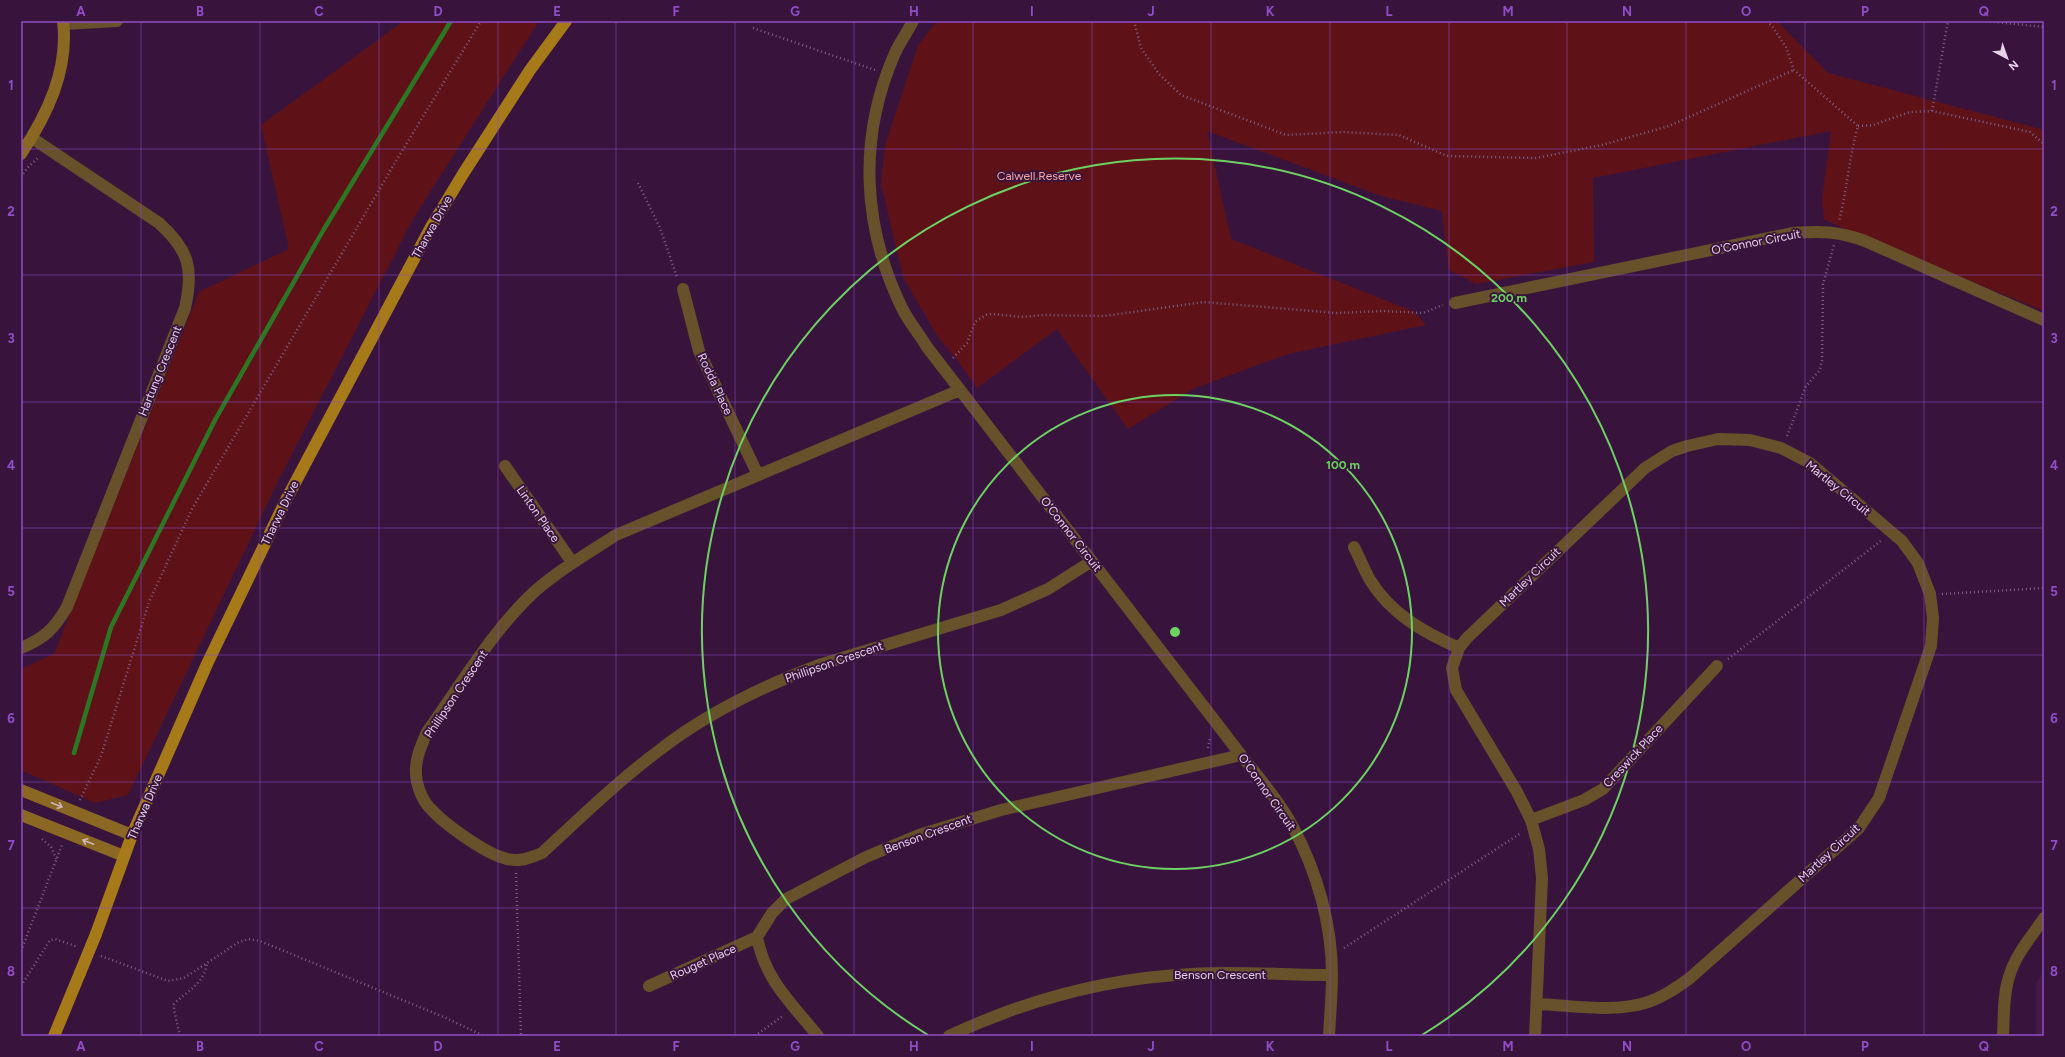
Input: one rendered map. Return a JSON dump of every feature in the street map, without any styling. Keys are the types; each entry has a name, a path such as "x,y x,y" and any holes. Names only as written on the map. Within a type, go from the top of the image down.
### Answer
{"main road":[{"name":"Tharwa Drive","path":"54,1036 96,934 132,835 207,664 287,498 431,227 463,174 530,70 566,21"}],"street":[{"path":"21,154 47,112 57,83 63,54 64,22 118,21"},
{"name":"O'Connor Circuit","path":"914,21 896,52 880,94 871,137 869,182 873,226 885,269 903,310 927,347 1241,755 1281,808 1293,827 1312,867 1324,909 1331,953 1332,975 1329,1036"},
{"name":"Hartung Crescent","path":"21,648 38,641 55,626 67,607 182,315 190,287 188,266 181,246 174,237 159,223 32,138"},
{"name":"O'Connor Circuit","path":"1455,302 1793,234 1822,231 1840,227 1865,241 2044,320"},
{"name":"Rodda Place","path":"683,288 699,351 758,475"},
{"name":"Phillipson Crescent","path":"960,390 616,535 572,562 534,593 500,629 427,732 419,751 416,771 420,791 430,809 445,822 490,853 505,859 528,859 542,852 614,788 661,749 686,731 738,700 793,674 822,664 1002,610 1048,589 1092,561"},
{"name":"Martley Circuit","path":"1535,1036 1536,1004 1542,878 1539,849 1532,824 1517,792 1456,690 1452,668 1458,648 1644,468 1672,451 1718,439 1750,440 1781,448 1810,463 1902,540 1918,563 1929,590 1933,618 1931,646 1879,798 1859,828 1690,978 1669,993 1645,1003 1619,1008 1536,1004"},
{"name":"Linton Place","path":"505,466 572,562"},
{"path":"1354,547 1371,580 1394,609 1424,632 1458,648"},
{"name":"Creswick Place","path":"1532,824 1584,800 1603,789 1718,666"},
{"name":"Benson Crescent","path":"757,937 772,913 786,899 866,858 919,835 1001,810 1241,755"},
{"path":"21,790 132,835"},
{"path":"21,815 124,856"},
{"path":"2004,1036 2005,995 2009,977 2017,960 2044,918"},
{"path":"757,937 766,968 775,984 818,1036"},
{"name":"Rouget Place","path":"649,986 757,937"},
{"name":"Benson Crescent","path":"949,1036 1008,1010 1038,1000 1100,984 1194,973 1332,975"}],"path":[{"path":"80,802 101,756 149,602 192,509 396,161 481,21"},
{"path":"1134,21 1141,48 1159,74 1181,95 1286,135 1343,132 1399,135 1446,156 1536,158 1602,145 1669,126 1794,70"},
{"path":"1767,21 1786,47 1794,70 1858,126 1873,125 1910,112 1932,110 2030,132 2044,144"},
{"path":"1932,110 1948,21"},
{"path":"1986,21 2044,27"},
{"path":"753,28 863,66"},
{"path":"1781,448 1797,414 1806,386 1820,370 1822,360 1823,284 1840,227 1854,140 1858,126"},
{"path":"21,177 27,168 37,160"},
{"path":"638,183 660,228 674,270 683,288"},
{"path":"958,354 966,343 975,322 986,315 992,314 1021,317 1044,315 1104,316 1204,302 1336,313 1383,311 1423,313 1436,307 1455,302"},
{"path":"1718,666 1735,655 1873,547"},
{"path":"1949,594 2044,588"},
{"path":"1341,943 1342,949 1532,824"},
{"path":"38,834 50,847 57,860"},
{"path":"21,952 63,845"},
{"path":"515,860 521,1036"},
{"path":"21,986 50,940 55,939 83,949"},
{"path":"98,954 168,981 184,978 239,942 249,939 260,941 446,1018 484,1036"},
{"path":"180,1036 174,1004 198,984 206,970 207,963"},
{"path":"754,1036 787,1013"}],"shaded area":[{"path":"2044,970 2044,1036 2036,1036 2036,984"}],"green space":[{"path":"404,21 539,21 413,219 279,479 128,795 95,803 21,770 21,669 54,654 199,292 289,249 261,125"},
{"name":"Calwell Reserve","path":"937,21 1777,21 1828,73 2044,130 2044,311 1849,231 1824,219 1822,200 1831,131 1593,178 1594,262 1476,284 1449,270 1442,211 1381,196 1207,131 1231,239 1413,311 1426,325 1288,354 1195,388 1128,429 1057,329 977,388 955,357 938,337 903,277 881,183 885,146 918,45"}],"waterway":[{"path":"74,753 111,627 215,420 324,229 451,21"}]}
